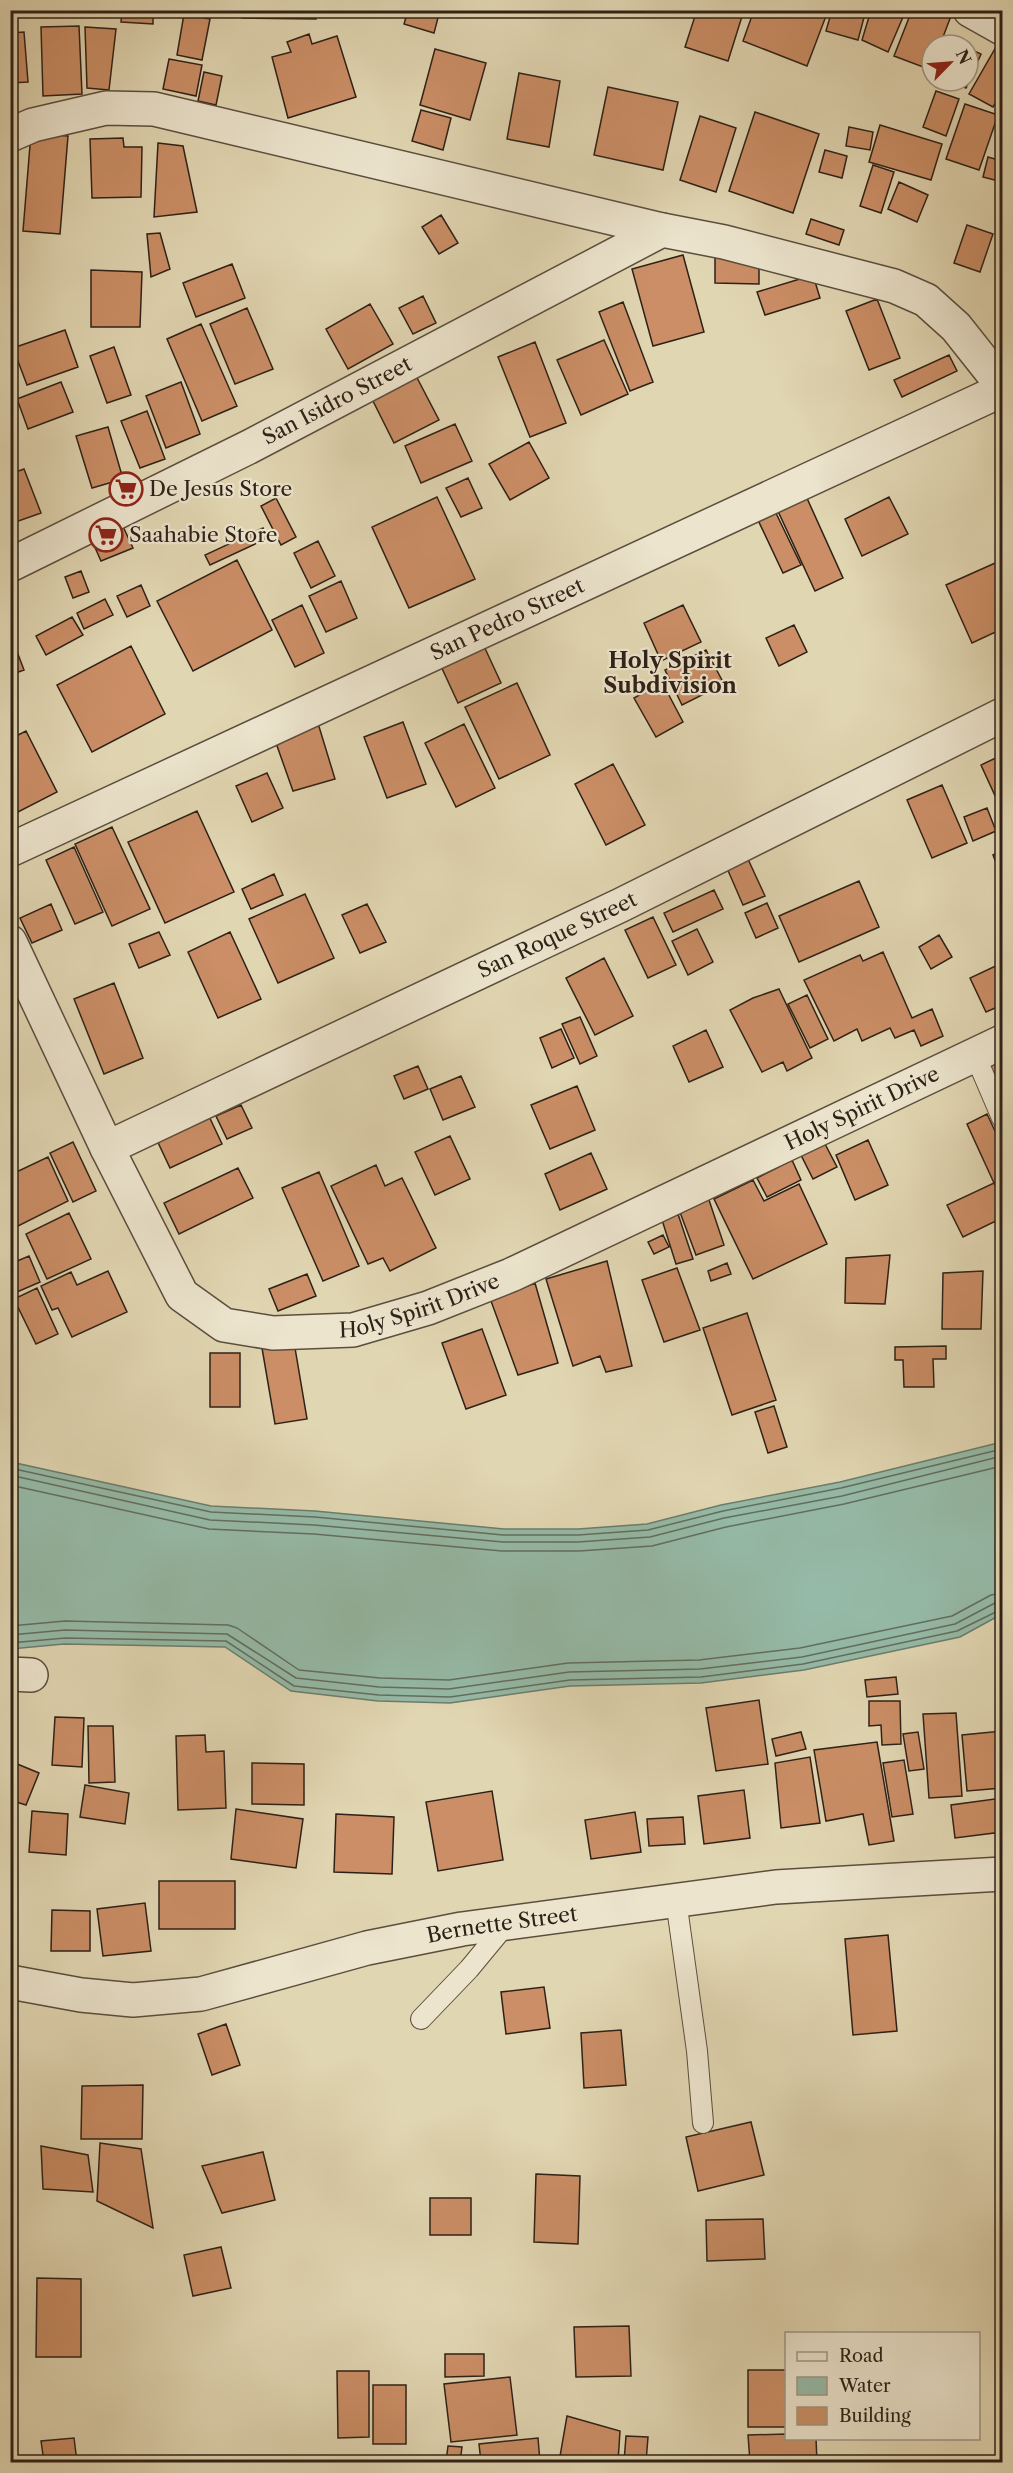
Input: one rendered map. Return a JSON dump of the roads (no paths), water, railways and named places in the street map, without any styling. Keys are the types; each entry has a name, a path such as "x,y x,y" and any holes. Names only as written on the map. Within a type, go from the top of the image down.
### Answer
{"street":[{"path":"970,10 1002,28"},
{"path":"10,135 33,125 106,108 154,109 662,230 724,242 894,286 926,300 957,327 1002,385"},
{"name":"San Isidro Street","path":"10,565 249,447 662,230"},
{"name":"San Pedro Street","path":"10,850 1002,390"},
{"name":"San Roque Street","path":"107,1148 621,904 1002,715"},
{"name":"Holy Spirit Drive","path":"10,942 107,1148 182,1294 224,1325 273,1333 353,1330 428,1308 511,1275 989,1048"},
{"name":"Bernette Street","path":"10,1982 81,1995 133,2000 201,1994 367,1948 462,1929 776,1887 1002,1874"}],"lane":[{"path":"989,1048 1002,1118"},
{"path":"676,1900 697,2051 703,2123"},
{"path":"421,2019 469,1969 507,1923"}],"water":[{"path":"1002,1442 1002,1614 960,1637 804,1670 701,1683 570,1686 450,1703 378,1701 291,1691 225,1647 64,1644 11,1649 11,1462 211,1506 315,1511 504,1529 578,1529 647,1524 721,1505 840,1482"}],"place":[{"name":"De Jesus Store","path":"126,489"},
{"name":"Saahabie Store","path":"106,535"}],"district":[{"name":"Holy Spirit Subdivision","path":"670,672"}]}
